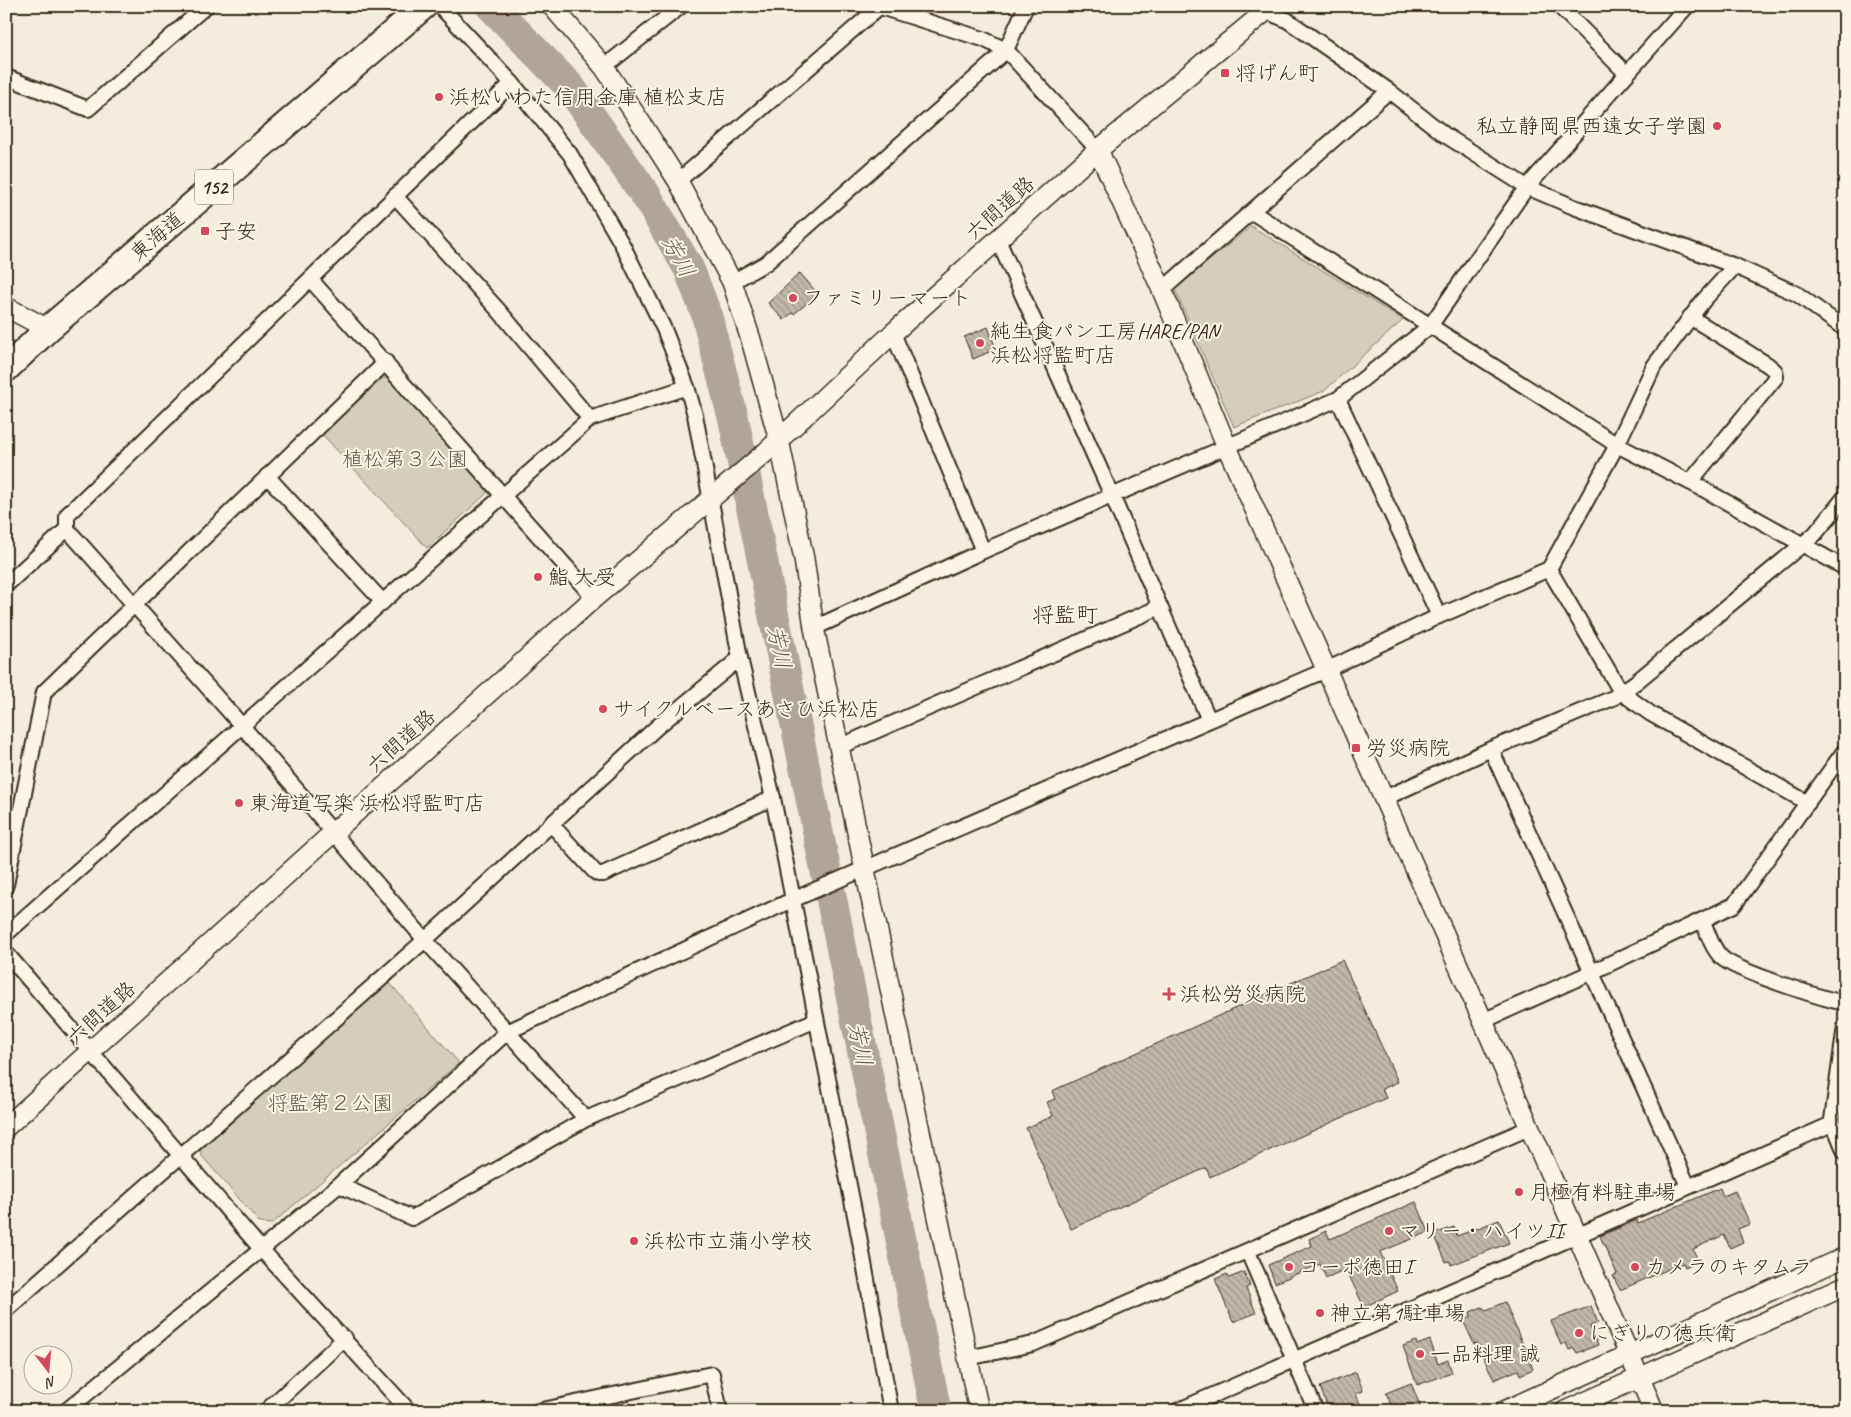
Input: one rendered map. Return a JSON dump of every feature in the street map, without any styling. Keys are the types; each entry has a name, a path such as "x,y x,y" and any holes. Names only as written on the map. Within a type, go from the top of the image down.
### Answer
{"highway":[{"name":"東海道","path":"6,369 48,329 424,6"}],"street":[{"path":"6,77 88,109 206,6"},
{"path":"440,6 512,83 570,154 624,246 664,329 687,387 715,496 740,658 796,899 816,1020 891,1411"},
{"path":"552,6 604,67 678,182 732,282 751,340 773,446 804,559 814,628 841,746 862,870 979,1411"},
{"path":"604,67 681,6"},
{"path":"732,282 766,263 1006,50 1026,6"},
{"path":"1560,6 1627,74"},
{"path":"814,628 983,551 1113,498 1338,399 1430,326 1527,186 1687,6"},
{"path":"678,182 877,7 983,40 1006,50 1098,150 1162,290 1227,447 1483,1020 1654,1411"},
{"path":"1264,8 1287,20 1389,91 1445,135 1527,186 1574,207 1735,266 1797,294 1845,329"},
{"name":"六間道路","path":"6,1127 594,598 773,446 893,333 1098,150 1264,8"},
{"path":"512,83 67,515 67,529 243,726 425,940 586,1119"},
{"path":"1162,290 1389,91"},
{"path":"395,196 500,312 590,419"},
{"path":"1252,212 1617,445 1690,482 1845,568"},
{"path":"998,240 1209,720"},
{"path":"66,1411 339,1185 507,1032 796,899 1326,670 1439,616 1549,569 1617,445 1654,366 1690,317 1735,266"},
{"path":"311,280 386,362 594,598"},
{"path":"6,307 48,329"},
{"path":"1690,317 1768,365 1774,371 1776,377 1690,482"},
{"path":"893,333 983,551"},
{"path":"6,885 44,692 134,603 386,362"},
{"path":"6,934 590,419 687,387"},
{"path":"1338,399 1439,616"},
{"path":"267,476 383,602"},
{"path":"1383,799 1613,698 1802,545 1814,534 1845,497"},
{"path":"6,585 67,529"},
{"path":"1549,569 1621,692 1651,714 1808,802"},
{"path":"841,746 1160,607"},
{"path":"6,1310 425,940 657,727 740,658"},
{"path":"1491,750 1688,1186"},
{"path":"1483,1020 1703,921 1738,901 1845,750"},
{"path":"551,824 594,871 598,874 603,874 773,798"},
{"path":"1703,921 1715,949 1729,963 1825,998 1845,1003"},
{"path":"6,953 90,1053 262,1250 345,1338 409,1411"},
{"path":"339,1185 412,1218 586,1119 816,1020"},
{"path":"1845,1026 1832,1124 1845,1152"},
{"path":"1177,1411 1832,1124"},
{"path":"968,1358 1033,1344 1529,1128"},
{"path":"1248,1252 1316,1411"},
{"path":"1504,1411 1845,1257"},
{"path":"1565,1411 1845,1286"},
{"path":"266,1411 345,1338"},
{"path":"538,1411 712,1374 720,1411"}],"green space":[{"path":"1251,226 1403,320 1324,391 1234,427 1175,289"},
{"name":"植松第３公園","path":"383,378 389,378 488,485 486,494 427,548 322,434"},
{"name":"将監第２公園","path":"388,981 459,1063 272,1224 260,1223 201,1155 201,1143"}],"building":[{"name":"ファミリーマート","path":"800,273 818,294 784,320 768,303"},
{"name":"純生食パン工房HARE/PAN 浜松将監町店","path":"988,327 996,349 973,359 964,337"},
{"path":"1342,960 1398,1082 1382,1089 1386,1098 1210,1177 1206,1168 1071,1229 1026,1128 1053,1116 1047,1102 1055,1099 1052,1091"},
{"path":"1720,1188 1723,1196 1735,1191 1750,1224 1738,1229 1743,1242 1730,1248 1724,1235 1693,1249 1698,1261 1685,1267 1683,1263 1620,1290 1613,1276 1617,1274 1600,1236 1637,1220 1638,1223"},
{"path":"1416,1202 1429,1232 1380,1252 1398,1291 1364,1307 1346,1269 1326,1278 1320,1264 1275,1283 1268,1265 1312,1246 1309,1239 1326,1231 1330,1239"},
{"path":"1499,1220 1509,1243 1451,1265 1450,1261 1446,1262 1434,1234 1454,1227 1457,1236"},
{"path":"1244,1272 1250,1286 1246,1288 1256,1313 1233,1322 1215,1279 1227,1274 1229,1278"},
{"path":"1505,1302 1533,1369 1520,1375 1518,1370 1494,1380 1477,1343 1474,1344 1463,1320 1471,1317 1470,1312 1482,1307 1486,1310"},
{"path":"1591,1306 1598,1323 1590,1326 1598,1345 1577,1353 1574,1348 1569,1350 1566,1343 1561,1345 1551,1321"},
{"path":"1430,1340 1438,1364 1448,1360 1452,1373 1417,1385 1403,1346 1416,1341 1417,1345"},
{"path":"1356,1372 1363,1391 1356,1394 1363,1411 1329,1411 1320,1387"},
{"path":"1411,1383 1422,1411 1394,1411 1386,1393"}],"waterway":[{"name":"芳川","path":"491,6 570,87 647,197 689,269 706,313 734,421 936,1411"}],"place":[{"name":"将げん町","path":"1225,73"},
{"name":"浜松いわた信用金庫 植松支店","path":"439,97"},
{"name":"私立静岡県西遠女子学園","path":"1717,126"},
{"name":"子安","path":"205,231"},
{"name":"ファミリーマート","path":"793,298"},
{"name":"純生食パン工房HARE/PAN 浜松将監町店","path":"980,343"},
{"name":"鮨 大受","path":"538,577"},
{"name":"サイクルベースあさひ浜松店","path":"603,709"},
{"name":"労災病院","path":"1356,748"},
{"name":"東海道写楽 浜松将監町店","path":"239,803"},
{"name":"浜松労災病院","path":"1169,994"},
{"name":"月極有料駐車場","path":"1519,1192"},
{"name":"マリー・ハイツII","path":"1389,1231"},
{"name":"浜松市立蒲小学校","path":"634,1241"},
{"name":"コーポ徳田I","path":"1289,1267"},
{"name":"カメラのキタムラ","path":"1635,1267"},
{"name":"神立第1駐車場","path":"1320,1313"},
{"name":"にぎりの徳兵衛","path":"1579,1333"},
{"name":"一品料理 誠","path":"1420,1354"}],"district":[{"name":"将監町","path":"1065,614"}]}
